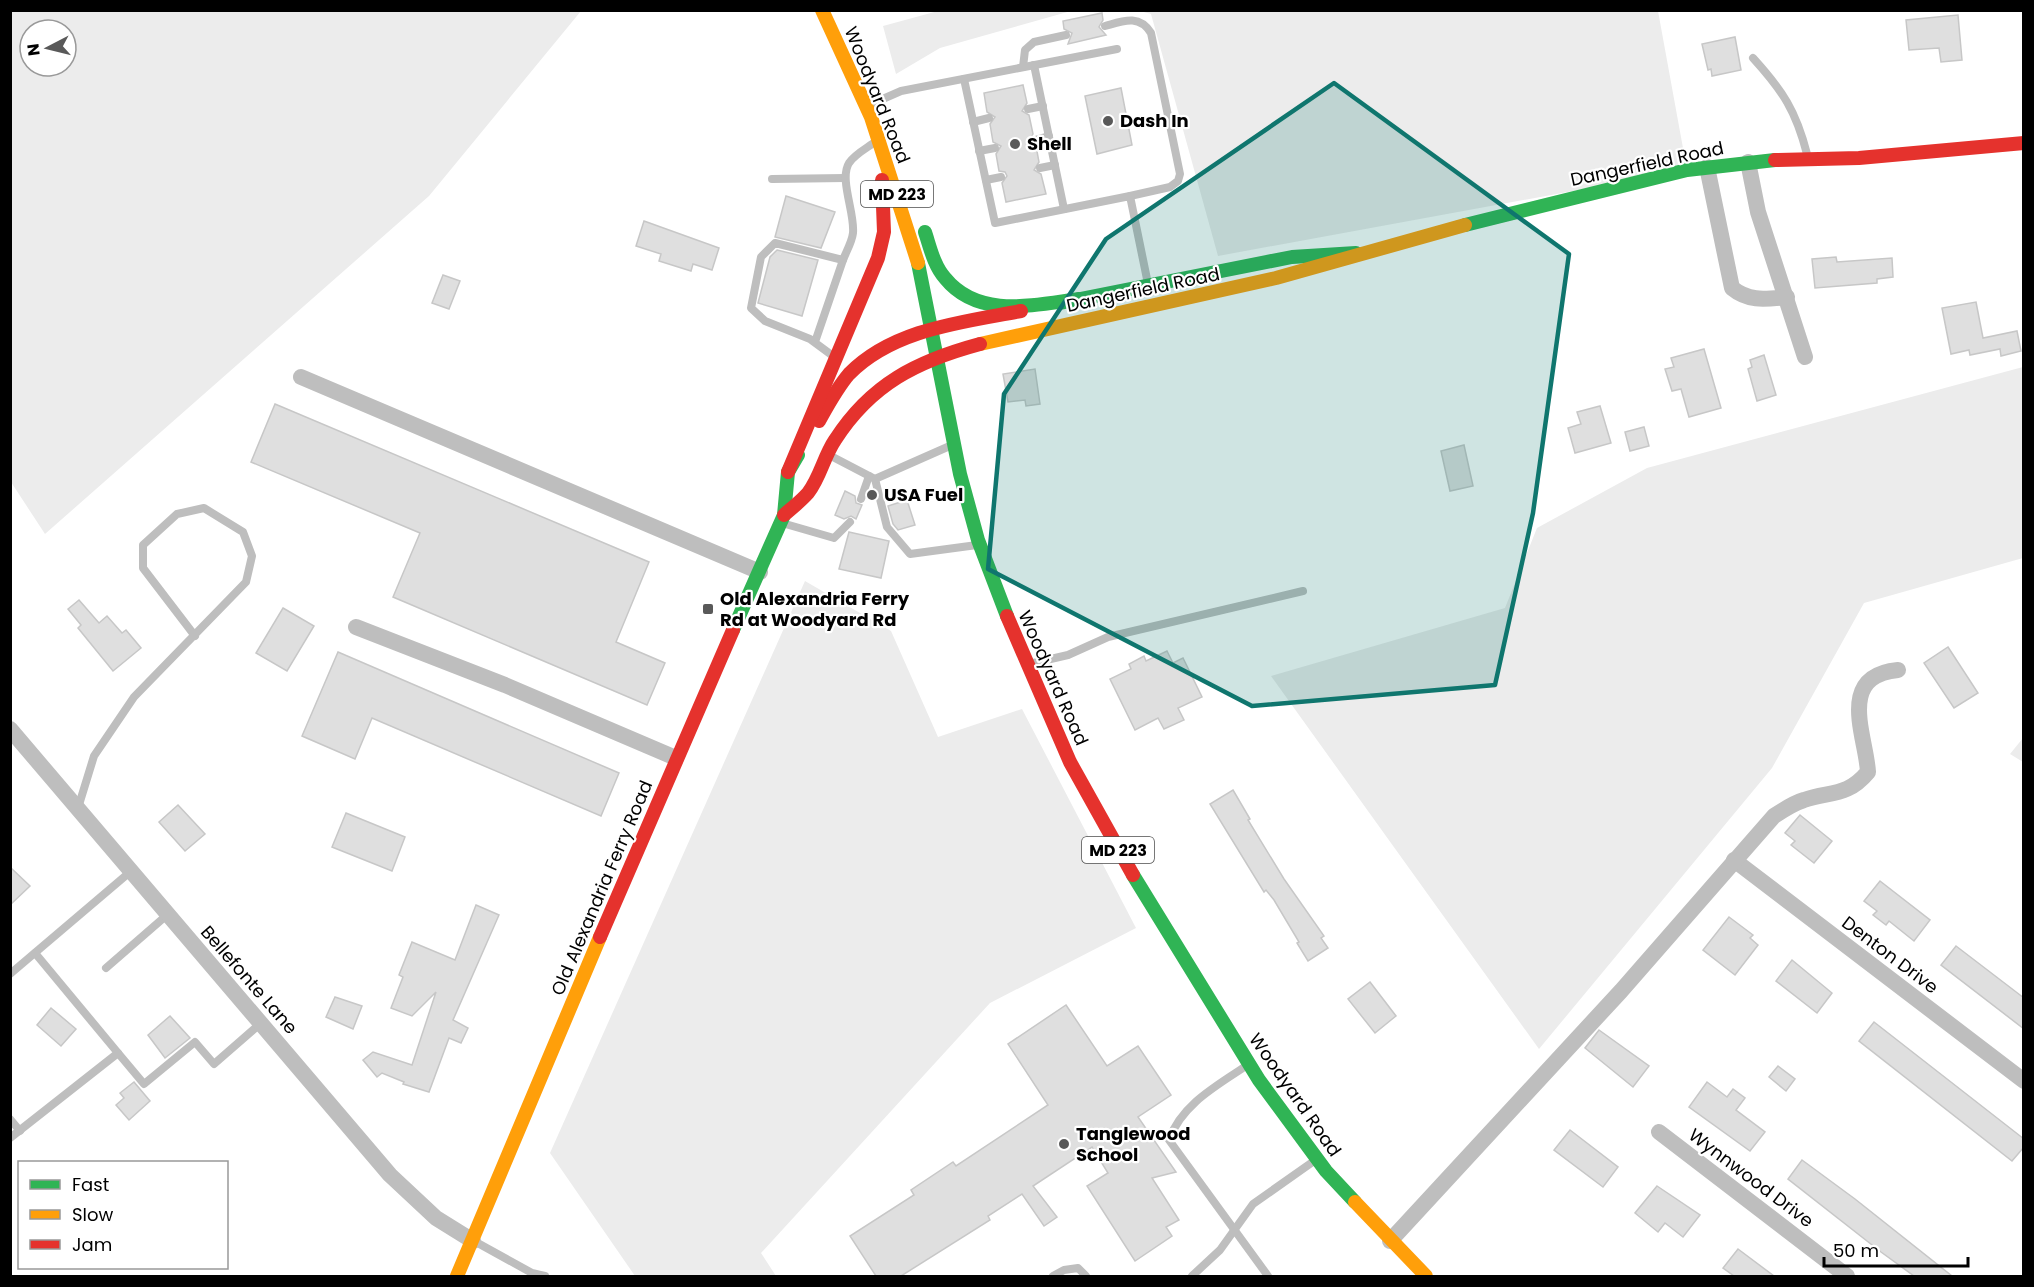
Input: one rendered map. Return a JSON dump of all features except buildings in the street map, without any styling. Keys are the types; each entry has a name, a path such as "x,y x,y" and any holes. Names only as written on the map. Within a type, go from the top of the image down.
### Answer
{"main road":[{"name":"Woodyard Road","path":"822,10 866,106 907,225 932,329 954,444 980,545 1026,664 1070,762 1143,893 1249,1064 1317,1159 1390,1241 1426,1276"},
{"path":"878,140 921,222 944,278 957,290 987,305 1006,308 1079,299"},
{"path":"788,472 867,285 884,232 878,140"},
{"name":"Dangerfield Road","path":"937,356 1019,334 1223,291 1430,232 1707,167 1808,158 1859,159 2024,143"},
{"name":"Dangerfield Road","path":"932,329 1292,257 1356,253"},
{"name":"Old Alexandria Ferry Road","path":"457,1276 676,758 783,519 788,472 843,382 855,369 897,342 932,329"},
{"name":"Old Alexandria Ferry Road","path":"783,519 808,493 848,418 875,391 937,356"}],"street":[{"path":"1748,162 1764,231 1805,357"},
{"path":"1707,167 1732,288 1742,296 1754,299 1787,297"},
{"path":"301,377 760,572"},
{"path":"356,627 506,685 676,758"},
{"path":"1390,1241 1652,957 1774,816 1804,800 1827,796 1857,784 1868,772 1867,751 1857,721 1860,699 1864,689 1880,674 1898,670"},
{"name":"Bellefonte Lane","path":"14,740 78,809 406,1192 436,1218 473,1241"},
{"name":"Denton Drive","path":"1734,860 2024,1081"},
{"name":"Wynnwood Drive","path":"1659,1132 1847,1276"}],"lane":[{"path":"964,79 995,223 1170,187 1178,181 1180,174 1151,33 1145,24 1136,21 1127,20 1105,26"},
{"path":"1023,67 1025,50 1034,42 1066,35"},
{"path":"866,106 901,91 1117,49"},
{"path":"1753,58 1780,86 1789,103 1808,158"},
{"path":"1034,65 1064,209"},
{"path":"1028,109 1042,106"},
{"path":"973,122 988,118"},
{"path":"1035,140 1049,136"},
{"path":"815,342 853,235 853,214 845,178 850,161 878,140"},
{"path":"979,151 995,148"},
{"path":"1040,168 1055,165"},
{"path":"986,180 1000,177"},
{"path":"772,179 845,178"},
{"path":"1130,196 1148,285"},
{"path":"835,358 815,342 765,321 751,308 761,257 775,243 843,260"},
{"path":"861,499 872,477 954,444"},
{"path":"827,454 872,477 887,527 910,554 980,545"},
{"path":"78,809 94,756 134,697 195,636 246,582 252,556 243,532 204,508 177,514 143,545 143,568 195,636"},
{"path":"783,519 834,537 850,522"},
{"path":"1026,664 1068,656 1108,637 1303,591"},
{"path":"10,974 130,872"},
{"path":"106,968 167,915"},
{"path":"35,953 144,1084 195,1042 214,1064 261,1023"},
{"path":"10,1138 118,1053"},
{"path":"1249,1064 1206,1092 1175,1122 1169,1140 1233,1231 1268,1276"},
{"path":"10,1119 20,1131"},
{"path":"1192,1276 1220,1250 1253,1204 1317,1159"},
{"path":"473,1241 532,1273 545,1276"},
{"path":"1053,1276 1064,1270 1078,1268 1086,1276"}],"highlighted area":[{"path":"1334,83 1569,254 1533,513 1495,685 1252,706 988,569 1004,394 1106,239"}],"shaded area":[{"path":"11,10 581,11 429,196 45,534 11,482"},
{"path":"938,11 1071,11 940,48 896,74 883,26"},
{"path":"1140,11 1658,11 1687,170 1218,256 1151,14"},
{"path":"2023,367 2023,558 1864,603 1772,768 1539,1049 1271,676 1505,608 1537,528 1647,468"},
{"path":"805,581 891,631 938,737 1022,709 1136,928 990,1003 761,1253 776,1276 635,1276 550,1153"},
{"path":"2023,738 2023,762 2010,754"}],"traffic: fast":[{"path":"1465,225 1687,170 1775,160"},
{"path":"925,232 941,273 958,291 974,299 1008,306 1079,299"},
{"path":"1060,303 1292,257 1356,253"},
{"path":"918,263 960,474 978,540 1007,616"},
{"path":"733,630 784,515 788,472 798,455"},
{"path":"1133,875 1259,1080 1326,1171 1355,1202"}],"traffic: slow":[{"path":"822,10 871,117 918,263"},
{"path":"980,344 1276,278 1465,225"},
{"path":"457,1276 600,937"},
{"path":"1355,1202 1426,1276"}],"traffic: jam":[{"path":"1775,160 1859,158 2024,143"},
{"path":"788,472 878,258 884,232 882,180"},
{"path":"819,421 849,374 886,347 930,330 1021,311"},
{"path":"784,515 808,493 831,446 849,420 880,389 916,367 980,344"},
{"path":"1007,616 1070,762 1133,875"},
{"path":"600,937 733,630"}],"place":[{"name":"Dash In","path":"1108,121"},
{"name":"Shell","path":"1015,144"},
{"name":"USA Fuel","path":"872,495"},
{"name":"Old Alexandria Ferry Rd at Woodyard Rd","path":"708,609"},
{"name":"Tanglewood School","path":"1064,1144"}]}
